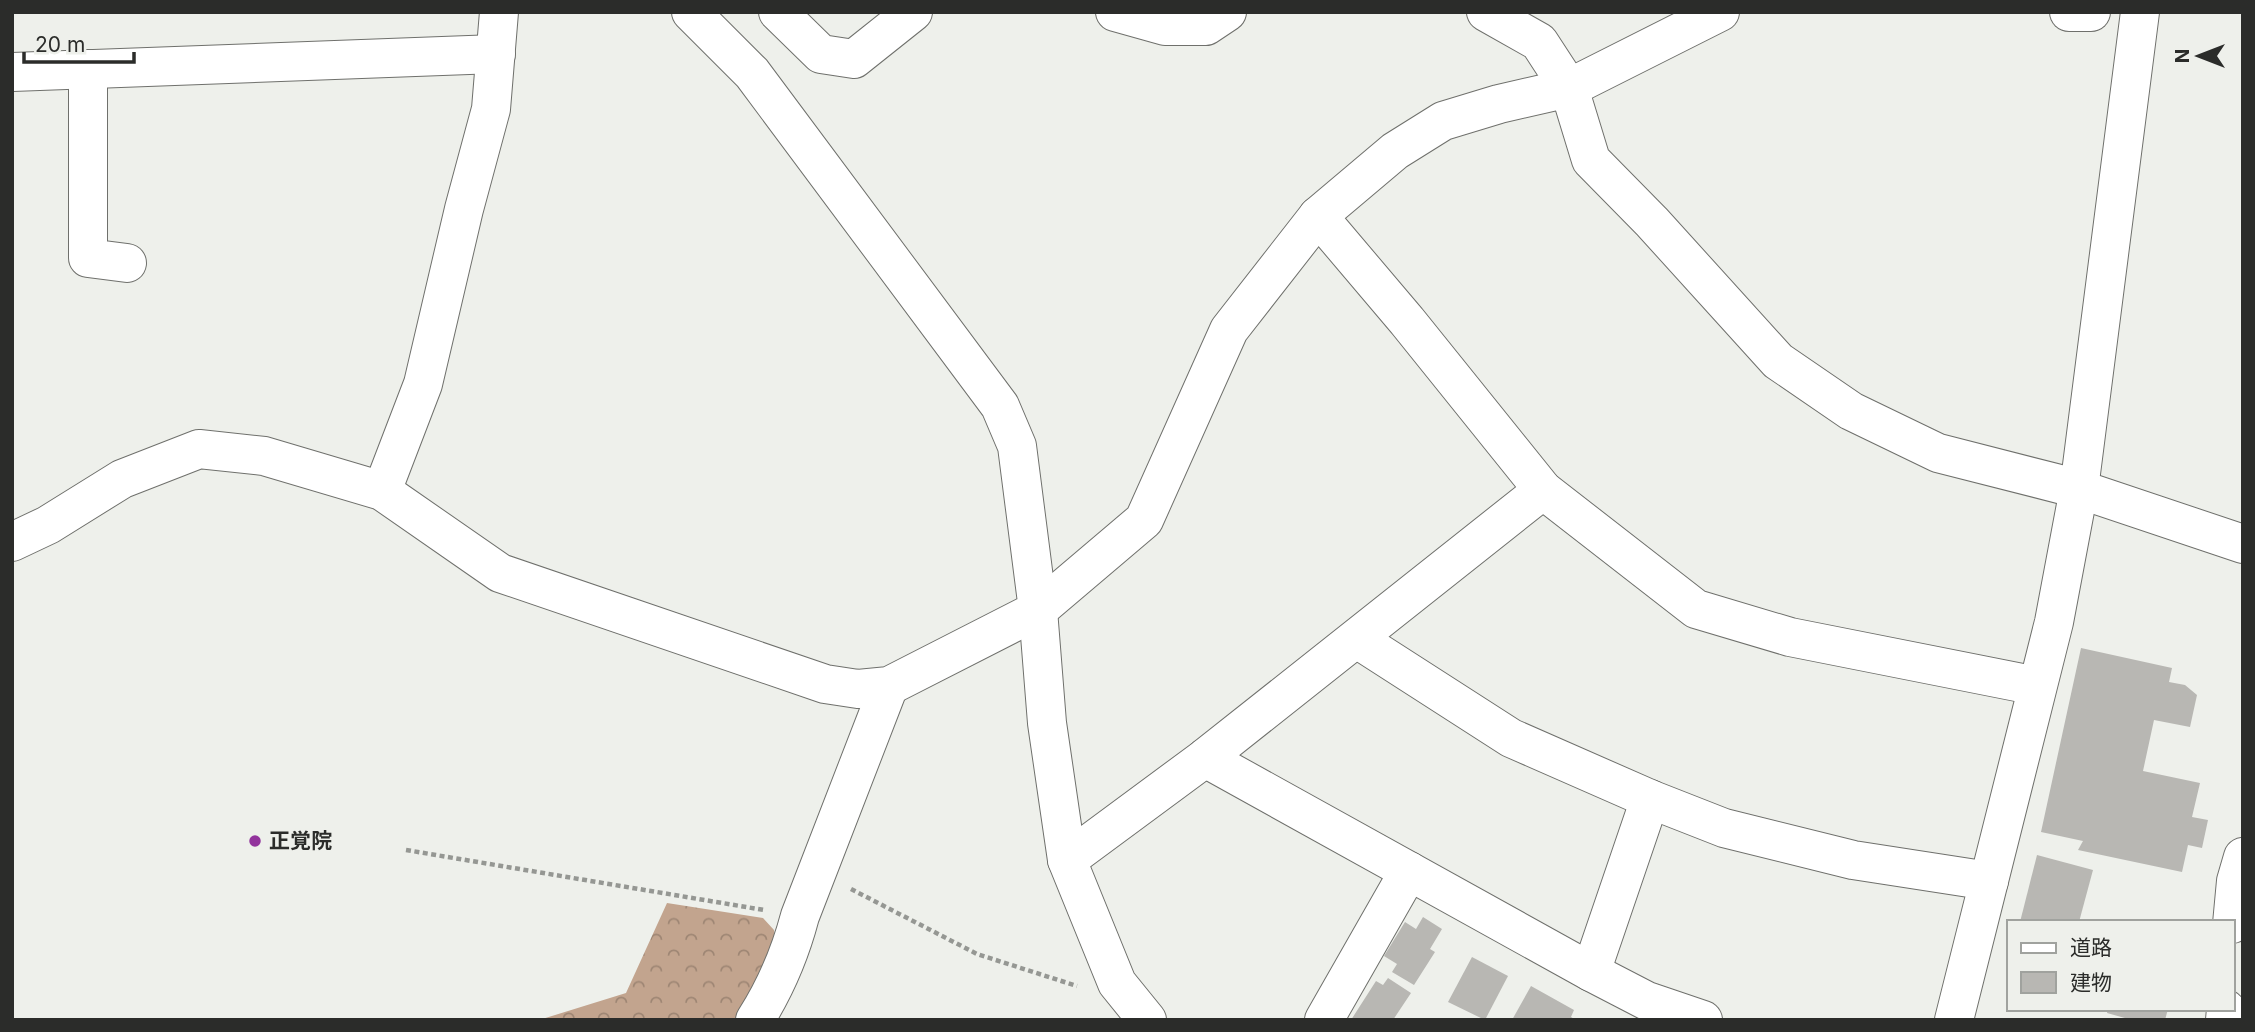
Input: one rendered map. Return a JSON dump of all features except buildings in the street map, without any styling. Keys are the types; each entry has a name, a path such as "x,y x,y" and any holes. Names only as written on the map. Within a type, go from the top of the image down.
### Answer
{"street":[{"path":"382,491 423,384 464,209 492,109 499,12"},
{"path":"691,12 752,73 1000,406 1017,446 1038,610 1047,723 1067,860 1117,983 1147,1020"},
{"path":"778,12 821,54 854,59 913,12"},
{"path":"1115,12 1165,26 1206,26 1227,12"},
{"path":"1486,12 1539,42 1569,88 1591,160 1652,222 1778,361 1851,411 1938,453 2079,489 2243,544"},
{"path":"12,542 48,525 122,479 199,449 264,456 382,491 499,573 825,684 858,689 888,686 1038,610 1144,520 1229,330 1318,216 1395,151 1443,121 1499,104 1569,88 1720,12"},
{"path":"2068,12 2091,12"},
{"path":"1954,1020 2054,622 2079,489 2140,12"},
{"path":"12,72 496,54"},
{"path":"88,69 88,258 127,263"},
{"path":"1318,216 1407,321 1543,490 1696,609 1790,637 2037,686"},
{"path":"1067,860 1205,758 1543,490"},
{"path":"1357,639 1511,738 1724,828 1853,860 1989,881"},
{"path":"755,1020 771,995 790,953 800,916 888,686"},
{"path":"1205,758 1591,972 1647,1001 1703,1020"},
{"path":"1591,972 1650,799"},
{"path":"2232,920 2235,881 2243,857"},
{"path":"1324,1020 1409,871"}],"path":[{"path":"406,849 800,916"},
{"path":"819,872 977,954 1087,989 1117,983"}],"green space":[{"path":"667,903 763,918 774,930 778,955 739,1020 539,1020 626,993"}],"place":[{"name":"正覚院","path":"255,841"}]}
